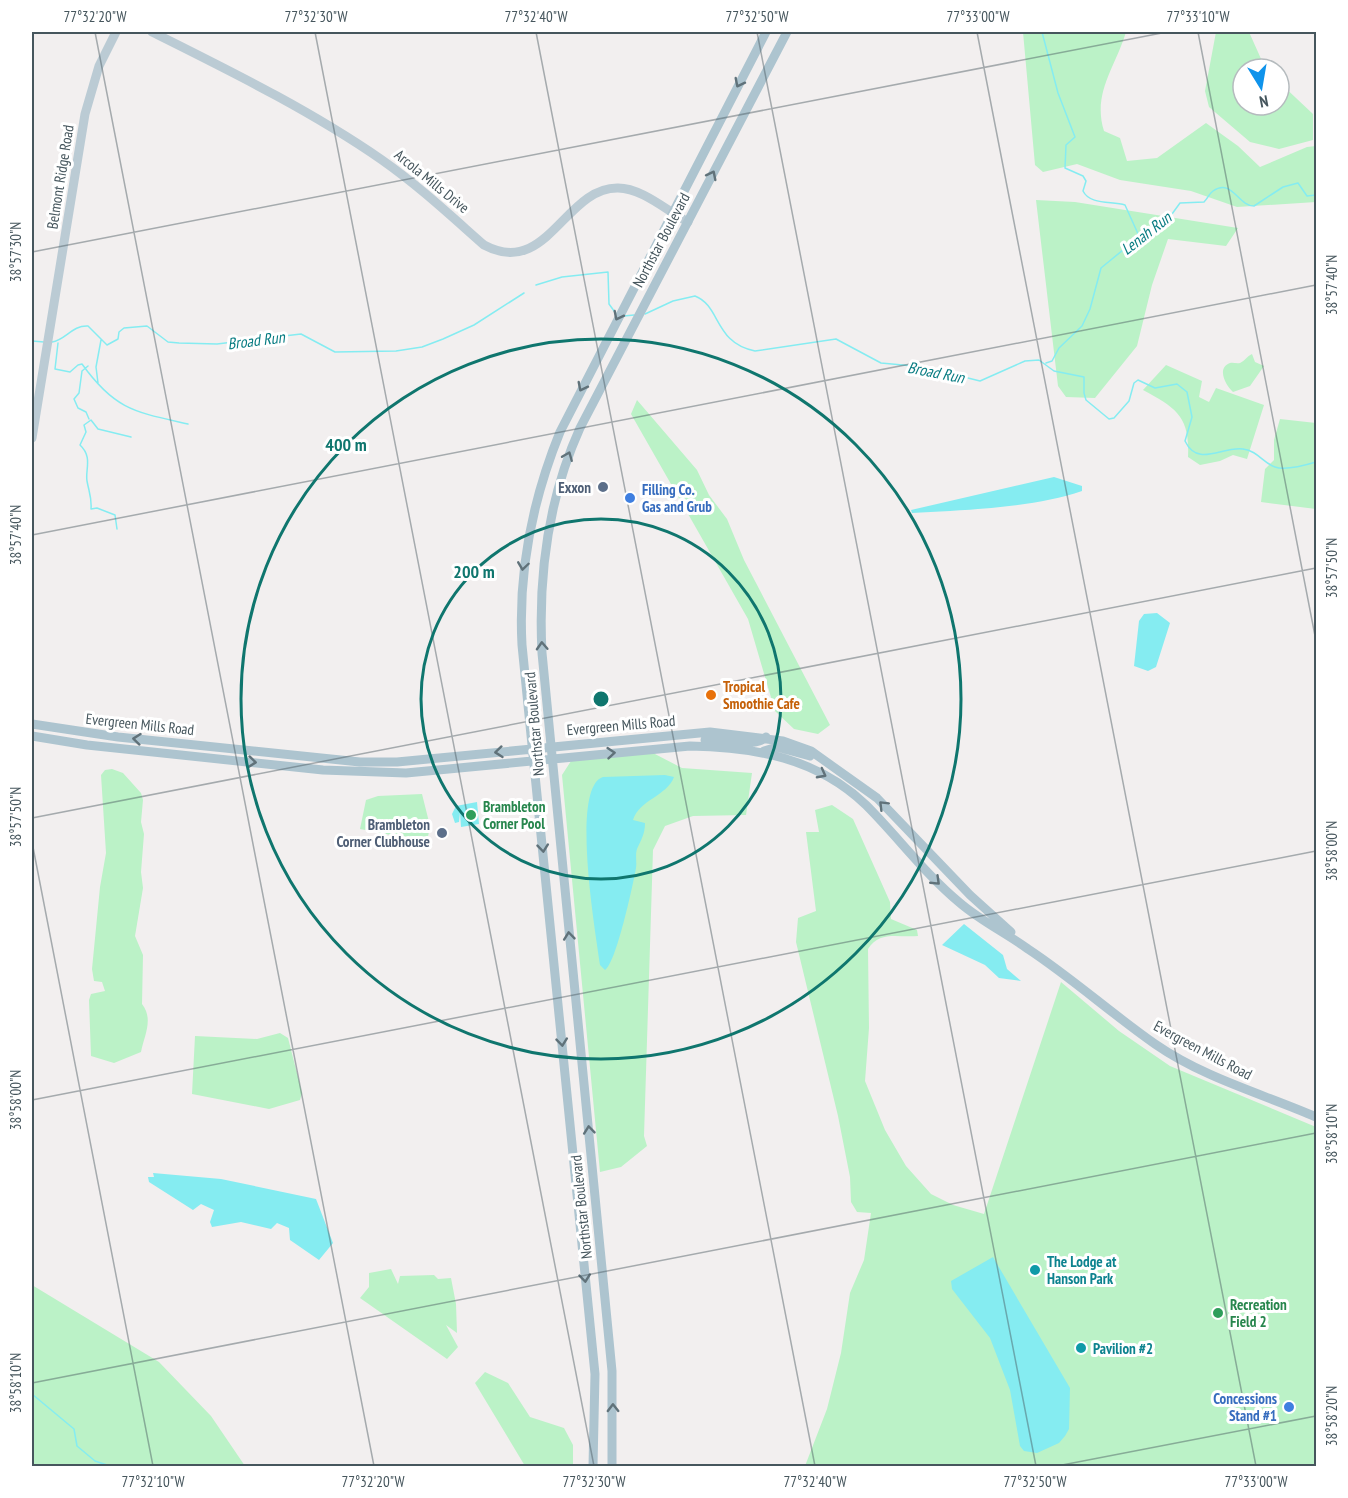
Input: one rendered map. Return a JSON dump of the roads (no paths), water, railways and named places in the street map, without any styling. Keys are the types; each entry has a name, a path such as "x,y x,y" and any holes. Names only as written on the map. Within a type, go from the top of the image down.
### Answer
{"main road":[{"name":"Northstar Boulevard","path":"593,1467 594,1374 521,628 524,559 538,493 555,445 608,335 766,32"},
{"name":"Northstar Boulevard","path":"612,1467 612,1371 552,758 541,615 549,523 560,479 571,448 625,339 786,32"},
{"name":"Evergreen Mills Road","path":"32,724 107,735 360,762 397,762 710,732 766,737 796,745 819,756 878,798 970,895 1028,948"},
{"name":"Evergreen Mills Road","path":"32,736 87,745 359,773 406,773 690,746 764,751 791,759 841,785 865,805 933,879 961,904 1028,948 1158,1046 1248,1091 1317,1117"},
{"path":"690,746 699,740 753,743 763,741 766,737"},
{"path":"764,751 777,747 819,756"}],"street":[{"path":"105,32 106,50"},
{"name":"Belmont Ridge Road","path":"32,438 85,114 106,50 116,32"},
{"name":"Arcola Mills Drive","path":"152,32 235,73 346,136 399,172 484,245 497,251 511,253 530,248 544,239 590,197 612,188 630,189 688,222"}],"water":[{"path":"1054,477 1082,486 1082,491 1020,505 912,513 911,510"},
{"path":"1157,613 1170,623 1156,667 1148,671 1134,666 1139,621 1144,614"},
{"path":"665,775 674,777 665,789 636,813 633,820 645,823 644,830 636,851 636,868 624,923 614,954 605,970 600,965 590,895 586,833 588,806 593,787 603,777"},
{"name":"Brambleton Corner Pool","path":"477,802 479,824 461,827 460,812 459,822 455,823 452,814 456,806"},
{"path":"964,924 1003,955 1007,969 1021,981 999,978 985,965 942,945"},
{"path":"153,1173 221,1179 316,1199 333,1243 319,1260 290,1240 289,1228 277,1223 271,1229 241,1222 212,1227 210,1222 214,1210 201,1204 193,1210 149,1182 148,1177 154,1177"},
{"path":"993,1257 1070,1388 1069,1429 1059,1443 1037,1453 1024,1451 1020,1446 1010,1390 990,1338 952,1289 951,1281"}],"waterway":[{"path":"1042,32 1058,93 1075,137 1066,145 1065,168 1083,176 1086,181 1083,191 1091,199 1125,205 1139,236"},
{"name":"Lenah Run","path":"1046,363 1052,361 1059,348 1082,326 1090,309 1101,268 1145,232 1172,214 1180,203 1204,202 1213,191 1225,188 1248,205 1254,206 1283,187 1298,183 1307,196 1316,195"},
{"name":"Broad Run","path":"536,285 562,277 608,272 609,304 617,315"},
{"name":"Broad Run","path":"52,342 61,339 73,330 88,326 107,345 118,339 119,332 124,328 147,326 168,342 217,344 301,334 335,352 396,351 422,347 474,325 524,293"},
{"name":"Broad Run","path":"645,314 673,301 695,296 710,308 725,333 732,340 742,347 755,351 836,339 881,363 924,367 980,381 1025,361 1039,360 1054,371 1084,377 1086,400 1109,419 1114,418 1129,401 1134,383 1138,380 1155,388 1177,384 1187,392 1192,417 1185,441 1190,449 1197,453 1204,455 1243,449 1253,452 1271,465 1280,468 1316,462"},
{"name":"Broad Run","path":"624,316 634,315"},
{"path":"98,383 96,367 101,340"},
{"name":"Broad Run","path":"32,341 44,342"},
{"path":"58,343 55,369 70,372 82,364 105,391 128,407 188,424"},
{"path":"88,366 82,371 79,393 74,399 78,408 86,412 89,419"},
{"path":"117,529 115,515 97,508 91,509 87,459 80,445 86,432 84,425 91,420 98,429 131,437"},
{"path":"32,1394 74,1429 77,1446 95,1461 110,1466"}],"place":[{"name":"Exxon","path":"603,487"},
{"name":"Filling Co. Gas and Grub","path":"630,498"},
{"name":"Tropical Smoothie Cafe","path":"711,695"},
{"name":"Brambleton Corner Pool","path":"471,815"},
{"name":"Brambleton Corner Clubhouse","path":"442,833"},
{"name":"The Lodge at Hanson Park","path":"1035,1270"},
{"name":"Recreation Field 2","path":"1218,1313"},
{"name":"Pavilion #2","path":"1081,1348"},
{"name":"Concessions Stand #1","path":"1289,1407"}]}
